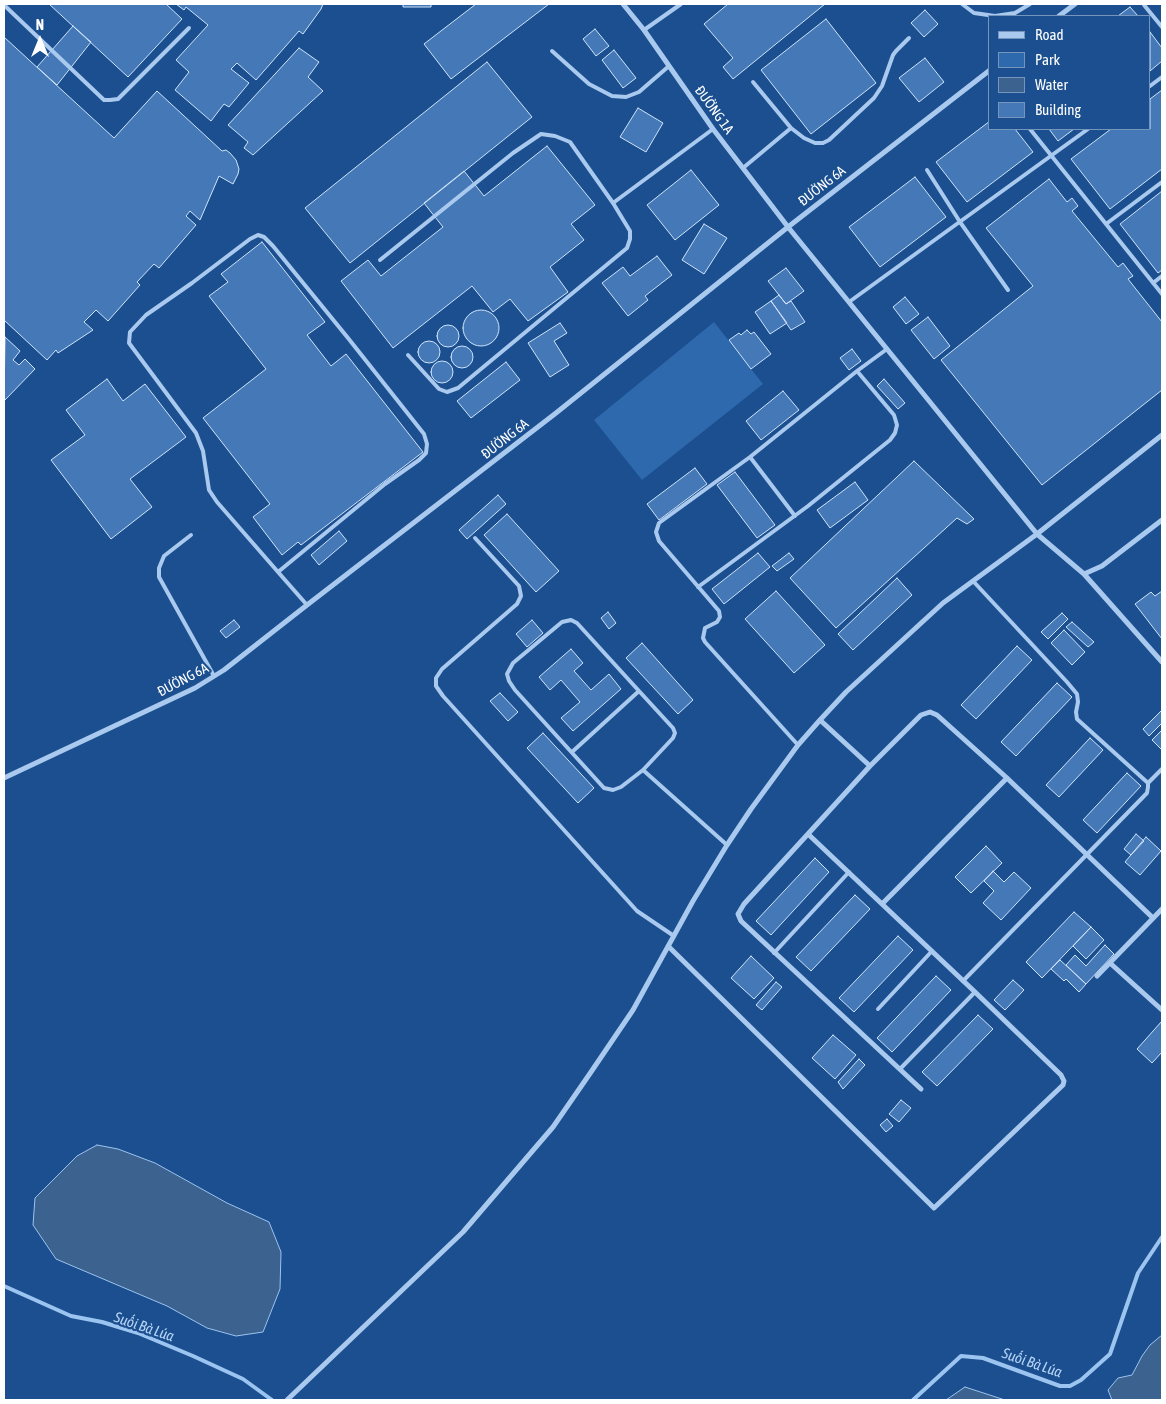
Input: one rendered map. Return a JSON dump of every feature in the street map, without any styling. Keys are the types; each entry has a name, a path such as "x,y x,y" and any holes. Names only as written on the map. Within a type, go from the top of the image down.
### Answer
{"street":[{"name":"ĐƯỜNG 1A","path":"623,4 644,30 713,129 788,227 1037,534 1084,574 1162,662"},
{"path":"1060,15 1075,4"},
{"name":"ĐƯỜNG 6A","path":"4,778 195,688 224,670 556,414 788,227 988,72"},
{"path":"287,1400 463,1232 553,1128 633,1010 727,846 798,746 820,720 846,692 943,603 1037,534 1162,435"},
{"path":"1084,574 1102,566 1162,520"},
{"path":"921,1089 741,922 738,914 744,904 870,766 920,715 930,712 937,715 1007,778 1153,918"},
{"path":"820,720 870,766"},
{"path":"882,904 1007,778"},
{"path":"668,946 934,1208 1063,1085 1064,1081 1061,1075 963,980 808,834"},
{"path":"1097,976 1162,909"},
{"path":"1110,963 1162,1010"}],"lane":[{"path":"644,30 681,4"},
{"path":"962,4 974,13 988,15"},
{"path":"1002,15 1015,13 1030,4"},
{"path":"4,5 104,100 118,99 189,28"},
{"path":"1144,6 1162,27"},
{"path":"753,82 791,128 804,138 815,143 823,143 830,140 874,98 882,86 893,55 909,38"},
{"path":"552,51 589,84 612,96 626,97 639,92 669,66"},
{"path":"1151,85 1162,77"},
{"path":"743,168 791,128"},
{"path":"613,203 713,129"},
{"path":"1031,130 1162,294"},
{"path":"849,302 1087,130"},
{"path":"380,260 513,153 541,134 555,136 570,142 630,230 627,248 458,388 446,392 439,389 408,355"},
{"path":"927,170 960,222 1008,290"},
{"path":"1106,224 1162,182"},
{"path":"278,572 385,484 419,460 426,453 427,444 424,434 354,345 273,246 264,237 258,235 146,315 130,332 129,343 196,433 203,451 209,490 217,502 278,572 307,605"},
{"path":"1153,283 1162,276"},
{"path":"798,746 705,642 703,638 704,628 717,622 720,616 719,612 659,540 656,532 659,522 750,457 857,371 888,349"},
{"path":"698,587 795,516 890,440 895,433 897,425 894,415 857,371"},
{"path":"750,457 795,516"},
{"path":"191,535 164,556 159,568 159,577 214,676"},
{"path":"475,538 519,586 521,596 517,604 442,669 436,678 436,686 442,696 637,911 674,936"},
{"path":"973,581 1077,694 1077,719 1148,782"},
{"path":"571,620 577,623 673,728 675,733 673,738 643,770 621,787 613,790 604,788 572,752 515,690 507,674 513,663 562,622 571,620"},
{"path":"572,752 639,691"},
{"path":"963,980 1147,793 1148,782 1162,769"},
{"path":"643,770 727,846"},
{"path":"774,953 849,872"},
{"path":"878,1009 932,951"},
{"path":"900,1069 975,992"}],"green space":[{"path":"714,322 763,384 642,480 594,420"}],"water":[{"path":"97,1145 118,1149 155,1163 227,1203 269,1222 281,1252 280,1289 263,1332 236,1336 207,1328 167,1306 56,1259 33,1225 35,1198 77,1156"},
{"path":"1162,1335 1162,1400 1112,1400 1108,1390 1118,1378 1132,1375 1150,1345"},
{"path":"965,1387 1005,1400 946,1400"}],"building":[{"path":"49,4 166,4 182,19 128,77"},
{"path":"176,4 323,4 303,34 299,31 256,80 237,63 231,69 249,83 229,107 224,104 211,121 175,90 189,72 176,60 208,25 186,7 184,10"},
{"path":"403,4 431,4 431,7 403,7"},
{"path":"476,4 549,4 451,79 424,44"},
{"path":"728,4 825,4 733,79 723,67 733,58 704,24"},
{"path":"1130,7 1137,15 1119,15"},
{"path":"925,10 938,24 924,37 911,23"},
{"path":"826,19 876,83 811,134 761,70"},
{"path":"73,26 91,42 57,85 37,67"},
{"path":"595,29 609,46 596,56 583,39"},
{"path":"1151,33 1162,48 1162,61 1151,70"},
{"path":"4,37 114,138 157,91 222,151 226,150 230,153 236,160 239,169 233,184 219,176 200,220 190,211 186,216 196,225 159,268 154,264 137,282 140,285 108,321 96,310 84,322 93,330 58,353 56,350 47,360 4,320"},
{"path":"299,48 319,62 308,77 323,91 253,155 244,148 248,142 228,125"},
{"path":"614,50 636,78 623,88 602,60"},
{"path":"925,58 944,82 919,102 899,78"},
{"path":"487,62 532,117 350,263 305,208"},
{"path":"1162,90 1162,169 1110,209 1071,159 1110,130 1151,130 1151,98"},
{"path":"638,108 663,123 646,152 620,137"},
{"path":"988,123 988,130 1016,130 1033,152 967,202 936,162"},
{"path":"1050,130 1073,130 1058,141"},
{"path":"547,146 595,205 571,224 584,240 550,267 568,292 528,321 510,299 493,312 472,286 393,348 341,281 368,260 381,276 443,227 424,203 464,171 484,196"},
{"path":"691,170 719,205 675,240 647,205"},
{"path":"915,177 946,217 880,267 849,227"},
{"path":"1049,179 1067,202 1072,198 1078,206 1072,211 1118,267 1123,263 1133,276 1128,279 1162,322 1162,390 1042,485 941,360 1033,286 986,228"},
{"path":"1162,191 1162,270 1158,273 1120,224"},
{"path":"704,224 727,238 704,274 682,260"},
{"path":"262,242 325,322 307,335 331,366 346,354 423,452 301,545 298,542 282,555 253,517 270,504 203,418 266,369 209,296 228,282 221,274"},
{"path":"657,256 672,275 645,296 648,300 628,316 602,283 623,267 630,276"},
{"path":"786,268 804,291 786,304 768,281"},
{"path":"779,295 786,304 791,301 805,322 791,330 771,301"},
{"path":"905,297 919,314 906,324 893,307"},
{"path":"771,301 787,323 770,334 755,312"},
{"path":"481,310 493,316 499,328 493,340 481,346 469,340 463,328 469,316"},
{"path":"928,317 950,346 934,359 911,330"},
{"path":"560,323 567,333 554,341 569,365 550,377 528,343"},
{"path":"448,325 456,328 459,336 456,344 448,347 440,344 437,336 440,328"},
{"path":"747,330 751,334 754,332 771,354 751,369 729,340"},
{"path":"5,337 20,351 13,360 19,365 25,359 35,369 4,401"},
{"path":"429,341 437,344 440,352 437,360 429,363 421,360 418,352 421,344"},
{"path":"462,346 470,349 473,357 470,365 462,368 454,365 451,357 454,349"},
{"path":"852,349 861,361 849,370 840,358"},
{"path":"438,361 446,361 453,368 453,376 446,383 438,383 431,376 431,368"},
{"path":"506,362 520,380 471,418 457,401"},
{"path":"107,379 123,401 145,384 186,437 130,479 152,507 111,539 51,460 85,435 66,410"},
{"path":"884,379 905,403 898,409 877,386"},
{"path":"783,391 799,410 761,440 746,421"},
{"path":"914,461 974,519 967,524 957,518 836,628 790,578"},
{"path":"695,468 707,484 659,520 647,504"},
{"path":"735,472 775,525 757,538 717,485"},
{"path":"855,482 868,500 830,528 817,510"},
{"path":"498,495 506,504 467,539 459,530"},
{"path":"507,514 559,571 536,592 484,535"},
{"path":"339,531 347,541 319,565 311,555"},
{"path":"758,553 770,567 724,604 712,589"},
{"path":"789,553 794,559 777,571 772,566"},
{"path":"897,578 912,595 853,650 838,634"},
{"path":"776,591 825,645 794,673 745,619"},
{"path":"1162,591 1162,639 1135,604 1151,592 1155,596"},
{"path":"608,612 616,623 609,629 601,618"},
{"path":"1062,613 1068,619 1048,639 1041,632"},
{"path":"234,620 240,627 226,638 220,631"},
{"path":"532,620 543,633 527,647 516,634"},
{"path":"1072,622 1094,642 1088,647 1066,627"},
{"path":"1064,630 1085,652 1072,665 1051,643"},
{"path":"642,643 693,700 678,714 626,658"},
{"path":"1017,646 1032,660 976,719 961,705"},
{"path":"571,649 583,663 574,671 591,690 609,674 621,689 573,731 561,718 580,702 561,680 550,690 539,677"},
{"path":"1057,683 1072,697 1016,756 1001,742"},
{"path":"500,693 518,712 508,721 490,701"},
{"path":"1162,710 1162,723 1149,736 1143,729"},
{"path":"1162,730 1162,750 1152,740"},
{"path":"543,733 594,788 578,803 527,748"},
{"path":"1090,738 1103,750 1059,797 1046,785"},
{"path":"1127,773 1141,786 1097,833 1083,820"},
{"path":"1136,834 1144,841 1131,855 1124,849"},
{"path":"1146,837 1161,851 1140,875 1125,862"},
{"path":"986,846 1002,863 971,893 955,877"},
{"path":"815,858 829,872 771,935 756,921"},
{"path":"993,871 1004,882 1014,872 1031,888 1001,920 983,903 994,891 984,881"},
{"path":"855,895 870,909 811,971 796,957"},
{"path":"1074,912 1091,927 1042,978 1026,962"},
{"path":"1091,927 1104,940 1086,959 1073,946"},
{"path":"898,936 913,950 854,1012 839,998"},
{"path":"1105,945 1114,954 1086,984 1066,965 1075,955 1086,966"},
{"path":"751,956 774,978 754,999 731,978"},
{"path":"1060,960 1086,984 1079,992 1066,979 1064,981 1051,969"},
{"path":"936,976 951,990 892,1052 877,1038"},
{"path":"1013,980 1024,990 1005,1010 994,1000"},
{"path":"776,982 782,987 762,1010 756,1005"},
{"path":"978,1015 993,1029 937,1086 922,1072"},
{"path":"1162,1021 1162,1052 1152,1063 1137,1049"},
{"path":"833,1035 856,1055 835,1079 812,1058"},
{"path":"859,1059 865,1065 843,1089 838,1082"},
{"path":"901,1100 911,1108 899,1122 889,1114"},
{"path":"887,1119 893,1126 886,1132 880,1125"}],"waterway":[{"name":"Suối Bà Lúa","path":"913,1400 961,1356 983,1358 1060,1386 1070,1386 1081,1380 1110,1354 1138,1273 1162,1237"},
{"name":"Suối Bà Lúa","path":"4,1286 71,1316 102,1322 138,1333 193,1356 243,1379 272,1400"}]}
